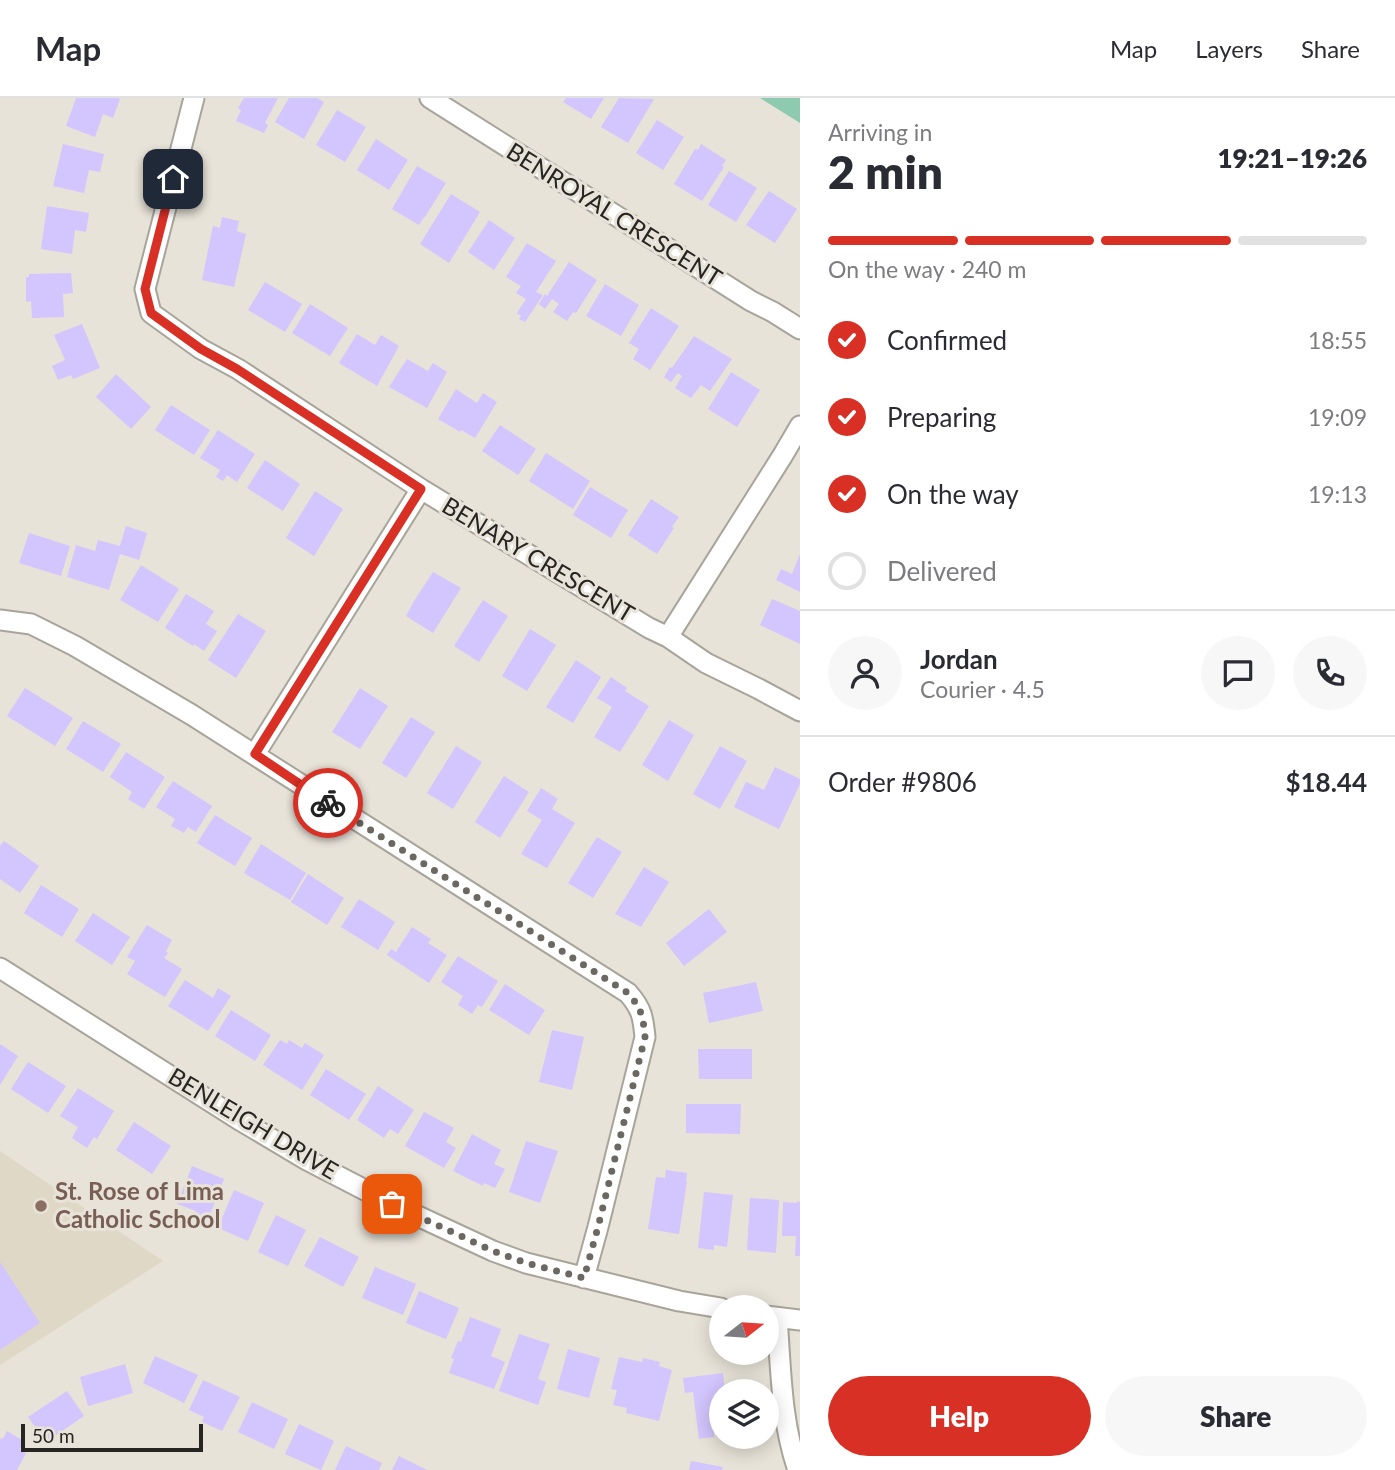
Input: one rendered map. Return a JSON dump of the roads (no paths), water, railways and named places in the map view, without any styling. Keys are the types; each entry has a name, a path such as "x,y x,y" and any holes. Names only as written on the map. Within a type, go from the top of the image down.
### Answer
{"street":[{"name":"BENARY CRESCENT","path":"194,98 145,289 151,313 201,349 237,369 421,489 668,637 706,663 800,711"},
{"name":"BENROYAL CRESCENT","path":"430,98 751,301 800,329"},
{"path":"668,637 800,426"},
{"path":"255,754 421,489"},
{"path":"0,620 31,624 75,646 192,715 628,993 639,1006 645,1037 584,1278"},
{"name":"BENLEIGH DRIVE","path":"0,968 307,1160 392,1204 493,1251 526,1263 709,1306"},
{"path":"779,1318 800,1320"},
{"path":"779,1365 792,1453 798,1470"}],"place":[{"name":"St. Rose of Lima Catholic School","path":"41,1206"}]}
